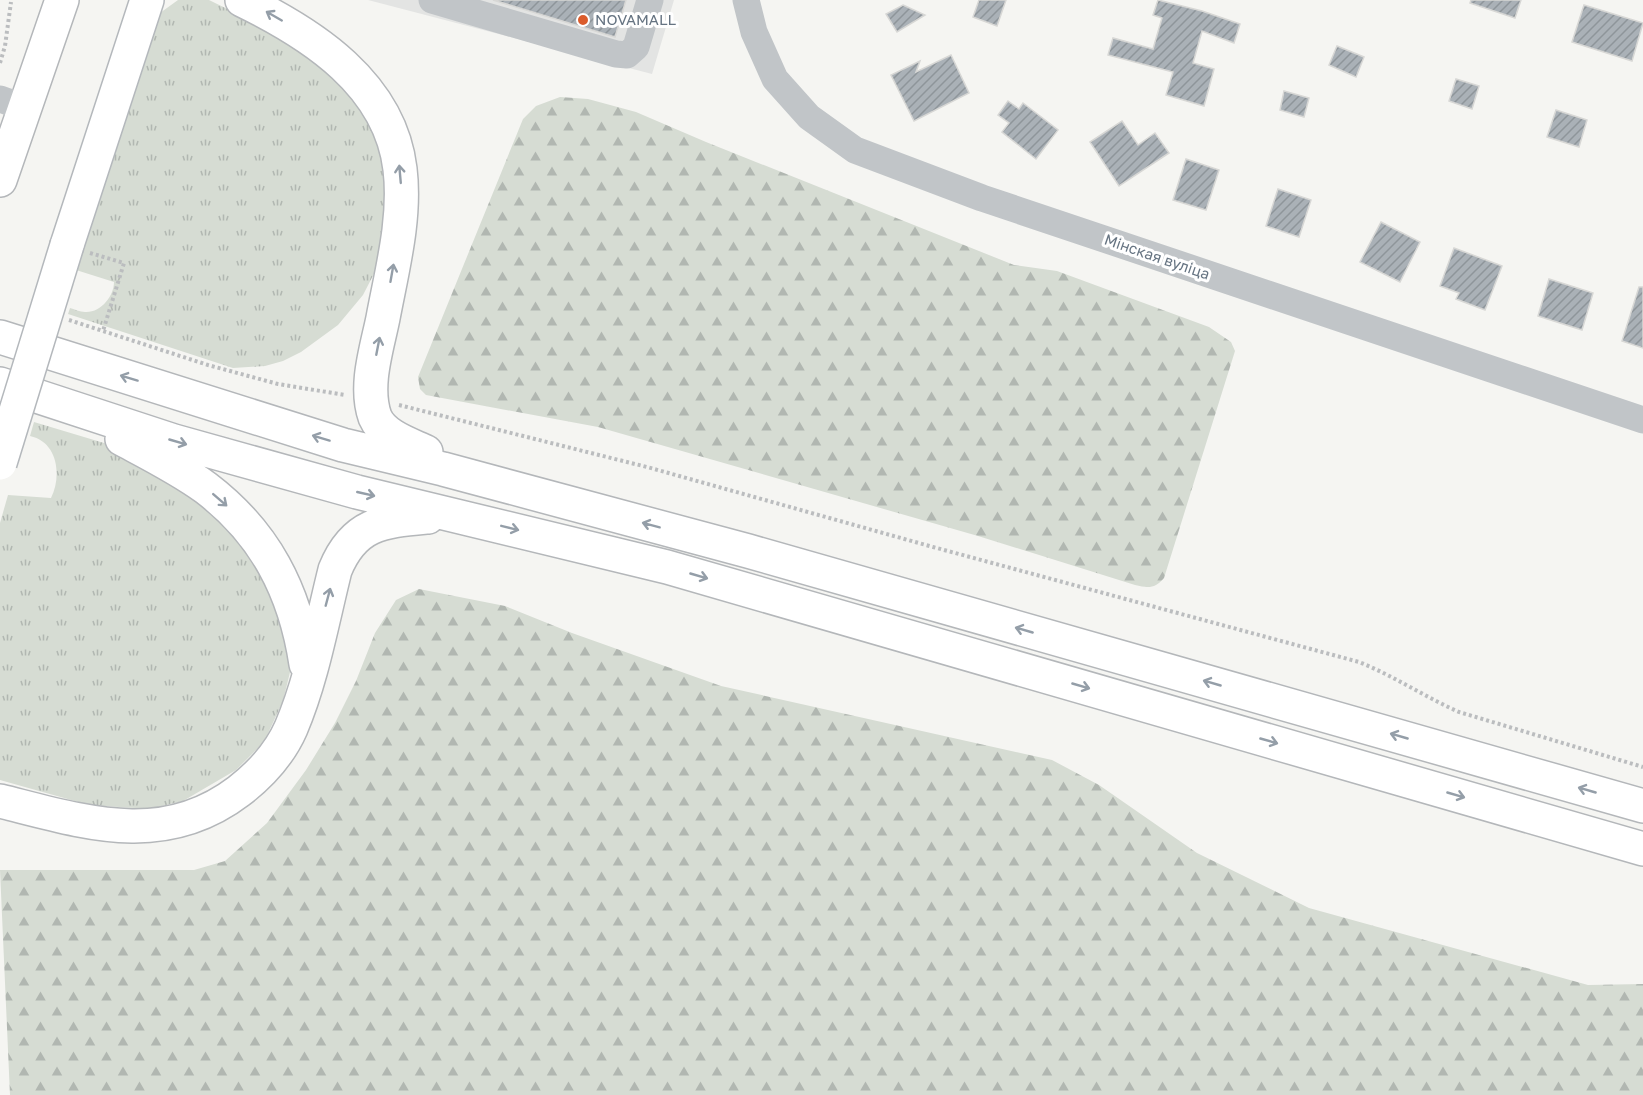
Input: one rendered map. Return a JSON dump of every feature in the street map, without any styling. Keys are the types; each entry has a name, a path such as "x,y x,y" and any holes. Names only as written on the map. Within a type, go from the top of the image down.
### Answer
{"main road":[{"path":"0,180 12,103 62,0"},
{"path":"0,463 67,245 147,0"},
{"path":"242,0 274,16 348,69 363,85 378,107 391,136 400,167 401,201 392,275 371,378 375,417 385,431 404,442 499,484"},
{"path":"0,312 43,351"},
{"path":"0,337 343,445 748,551 1643,806"},
{"path":"0,384 174,441 357,492 667,567 1643,849"},
{"path":"62,406 183,473 206,488 245,525 262,546 289,593 298,618 308,674"},
{"path":"0,801 77,820 112,826 147,827 178,822 204,813 228,799 255,779 274,756 290,731 301,703 335,570 350,542 369,528 391,520 453,514"}],"street":[{"path":"432,0 627,56 636,48 650,0"},
{"name":"Мінская вуліца","path":"746,0 754,32 775,79 809,117 855,150 994,201 1643,420"}],"path":[{"path":"0,63 6,46 11,2"},
{"path":"67,245 124,263 103,331"},
{"path":"61,318 208,365 278,384 346,396"},
{"path":"394,404 414,407 646,467 1359,662 1386,673 1436,702 1459,712 1643,767"}],"shaded area":[{"path":"368,0 674,0 652,74"}],"green space":[{"path":"178,0 209,0 266,28 319,61 363,110 378,142 391,190 379,264 363,295 338,325 301,352 283,361 265,366 233,368 68,314 70,308 85,312 96,310 106,303 112,293 114,282 76,270 152,25 160,13"},
{"path":"560,97 588,99 636,112 1014,265 1057,271 1209,327 1231,342 1235,351 1164,578 1151,587 1135,585 978,536 598,427 426,395 420,389 418,377 523,119 536,106"},
{"path":"34,422 134,452 197,497 243,545 278,601 291,668 283,701 264,742 236,770 183,801 149,809 89,805 0,780 0,523 8,495 51,498 57,470 52,452 47,445 30,436"},
{"path":"419,589 505,606 572,633 721,686 1052,760 1099,785 1197,853 1309,908 1588,985 1643,984 1643,1095 10,1095 0,870 194,870 225,861 267,823 306,770 335,723 356,681 375,633 396,600"}],"building":[{"name":"NOVAMALL","path":"493,0 626,0 615,37"},
{"path":"979,0 1006,0 997,26 973,17"},
{"path":"1158,0 1202,11 1240,24 1234,43 1202,31 1193,63 1214,69 1204,106 1166,95 1173,72 1108,55 1113,38 1153,49 1162,18 1153,15"},
{"path":"1471,0 1521,0 1515,18 1470,3"},
{"path":"903,5 925,15 897,32 886,14"},
{"path":"1584,5 1643,23 1632,61 1572,42"},
{"path":"1337,46 1364,57 1356,77 1329,65"},
{"path":"951,55 969,93 914,121 891,75 920,61 916,72"},
{"path":"1456,79 1479,86 1472,109 1449,101"},
{"path":"1284,91 1309,98 1304,117 1280,110"},
{"path":"1008,101 1019,109 1023,103 1058,130 1036,159 1002,132 1009,123 998,115"},
{"path":"1556,110 1587,120 1579,147 1547,137"},
{"path":"1122,121 1138,145 1155,133 1169,153 1119,186 1090,142"},
{"path":"1186,159 1219,170 1206,210 1173,200"},
{"path":"1278,189 1311,200 1299,237 1266,226"},
{"path":"1381,222 1420,242 1400,282 1360,262"},
{"path":"1454,248 1502,266 1485,310 1456,299 1459,293 1440,286"},
{"path":"1549,279 1593,293 1582,330 1538,316"},
{"path":"1639,287 1643,287 1643,348 1622,341"}],"place":[{"name":"NOVAMALL","path":"583,20"}]}
